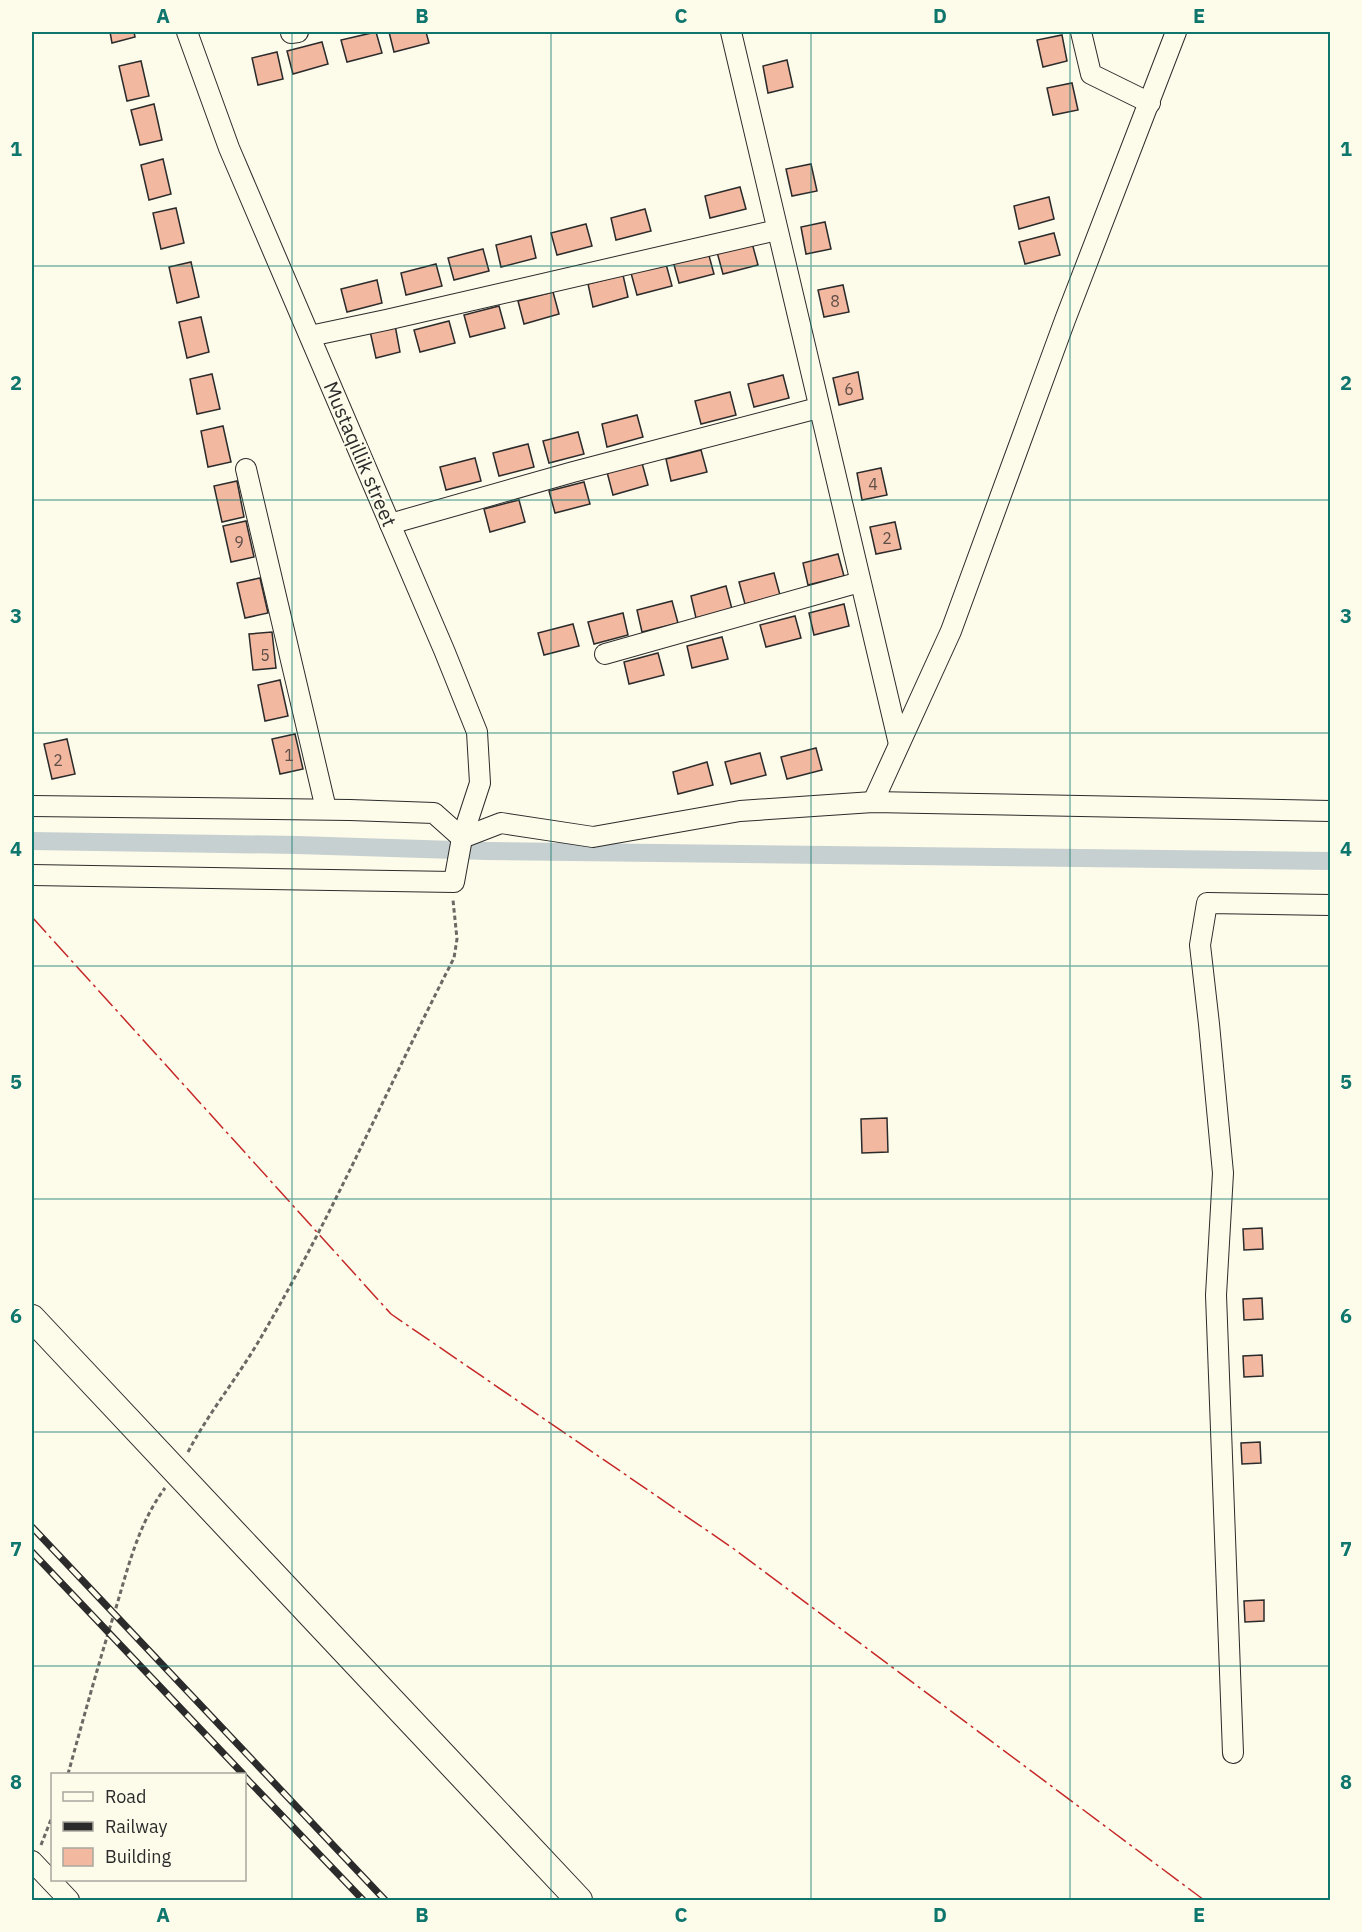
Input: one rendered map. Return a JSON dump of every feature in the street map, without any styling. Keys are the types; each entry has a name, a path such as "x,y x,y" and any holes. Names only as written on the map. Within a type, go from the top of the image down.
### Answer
{"main road":[{"path":"32,1318 579,1900"}],"street":[{"name":"Mustaqillik street","path":"187,32 229,148 477,732 480,783 462,838 454,882"},
{"path":"731,32 899,744"},
{"path":"1081,32 1091,74 1150,103"},
{"path":"873,802 951,631 1065,320 1176,32"},
{"path":"310,336 386,321 777,230"},
{"path":"390,524 573,472 819,408"},
{"path":"246,469 326,809"},
{"path":"605,654 860,582"},
{"path":"32,806 326,809 434,813 462,838 501,823 593,837 740,811 873,802 1330,811"},
{"path":"32,875 454,882"},
{"path":"1233,1753 1216,1295 1222,1173 1200,945 1207,903 1330,905"},
{"path":"32,1864 69,1900"}],"path":[{"path":"68,1773 100,1657 136,1543 155,1501 257,1345 339,1193 454,958 457,939 453,906 454,882"},
{"path":"32,1864 51,1819"}],"building":[{"path":"110,32 134,32 135,37 112,43"},
{"path":"376,32 382,53 347,62 341,40"},
{"path":"389,32 426,32 429,43 394,52"},
{"path":"1062,35 1067,61 1043,67 1037,40"},
{"path":"322,42 328,64 293,74 287,51"},
{"path":"277,52 283,79 258,85 252,58"},
{"path":"787,60 793,87 768,93 763,66"},
{"path":"141,61 149,96 127,101 119,66"},
{"path":"1072,83 1078,110 1053,115 1047,88"},
{"path":"154,104 162,140 140,145 131,110"},
{"path":"163,159 171,194 149,200 141,165"},
{"path":"811,164 817,191 792,196 786,169"},
{"path":"740,187 746,209 710,218 705,196"},
{"path":"1049,197 1054,219 1019,229 1014,206"},
{"path":"176,208 184,243 161,249 153,213"},
{"path":"645,209 651,231 616,240 611,218"},
{"path":"825,222 831,249 806,254 801,227"},
{"path":"586,224 592,246 557,255 551,233"},
{"path":"1054,233 1060,255 1025,264 1019,242"},
{"path":"531,236 536,258 501,267 496,245"},
{"path":"752,243 758,265 723,274 717,252"},
{"path":"483,249 489,271 454,280 448,258"},
{"path":"708,252 714,274 679,283 673,261"},
{"path":"191,262 199,297 177,303 169,267"},
{"path":"436,264 442,286 406,295 401,273"},
{"path":"666,264 672,286 637,295 631,273"},
{"path":"623,275 628,297 593,307 588,284"},
{"path":"377,280 382,303 347,312 341,289"},
{"path":"843,285 849,312 824,317 818,290"},
{"path":"553,292 559,314 524,324 518,301"},
{"path":"499,306 505,328 470,337 464,315"},
{"path":"201,317 209,352 187,358 179,322"},
{"path":"449,321 455,343 420,352 414,330"},
{"path":"395,325 400,352 376,358 370,331"},
{"path":"858,372 863,399 839,405 833,378"},
{"path":"212,374 220,409 197,414 190,379"},
{"path":"783,375 789,398 754,407 748,384"},
{"path":"730,392 736,415 701,424 695,401"},
{"path":"637,415 643,437 607,447 602,424"},
{"path":"223,426 231,462 208,467 201,431"},
{"path":"578,432 584,454 549,463 543,441"},
{"path":"528,444 534,467 499,476 493,453"},
{"path":"701,450 707,472 671,481 666,459"},
{"path":"475,458 481,481 446,490 440,467"},
{"path":"642,463 648,485 613,495 607,472"},
{"path":"881,468 887,495 862,500 857,473"},
{"path":"237,481 244,517 222,522 214,486"},
{"path":"584,482 590,504 555,513 549,491"},
{"path":"519,500 525,522 490,532 484,509"},
{"path":"246,521 254,557 231,562 223,526"},
{"path":"895,522 901,549 876,554 870,527"},
{"path":"838,554 844,576 808,585 803,563"},
{"path":"774,573 780,595 745,604 739,582"},
{"path":"260,578 268,613 245,618 237,583"},
{"path":"726,586 732,609 696,618 691,596"},
{"path":"672,601 678,623 642,632 637,610"},
{"path":"844,604 849,626 814,635 809,613"},
{"path":"623,613 628,635 594,644 588,622"},
{"path":"795,616 801,638 766,647 760,625"},
{"path":"573,624 579,646 544,655 538,633"},
{"path":"272,632 276,668 253,670 249,634"},
{"path":"722,637 728,659 692,668 687,646"},
{"path":"658,653 664,675 629,684 624,662"},
{"path":"280,680 288,716 265,721 258,685"},
{"path":"295,734 303,769 280,774 272,739"},
{"path":"67,739 75,774 52,779 44,744"},
{"path":"816,748 822,770 787,779 781,757"},
{"path":"760,753 766,775 731,784 725,762"},
{"path":"707,762 713,785 678,794 673,772"},
{"path":"887,1118 888,1152 862,1153 861,1119"},
{"path":"1262,1228 1263,1249 1244,1250 1243,1229"},
{"path":"1262,1298 1263,1319 1244,1320 1243,1299"},
{"path":"1262,1355 1263,1376 1244,1377 1243,1356"},
{"path":"1260,1442 1261,1463 1242,1464 1241,1443"},
{"path":"1264,1600 1264,1621 1245,1622 1244,1601"}],"waterway":[{"path":"32,841 297,845 486,851 1330,861"}],"railway":[{"path":"32,1527 385,1900"},
{"path":"32,1552 242,1773"},
{"path":"246,1778 363,1900"}],"power":[{"path":"32,917 391,1314 734,1549 1204,1900"}]}
